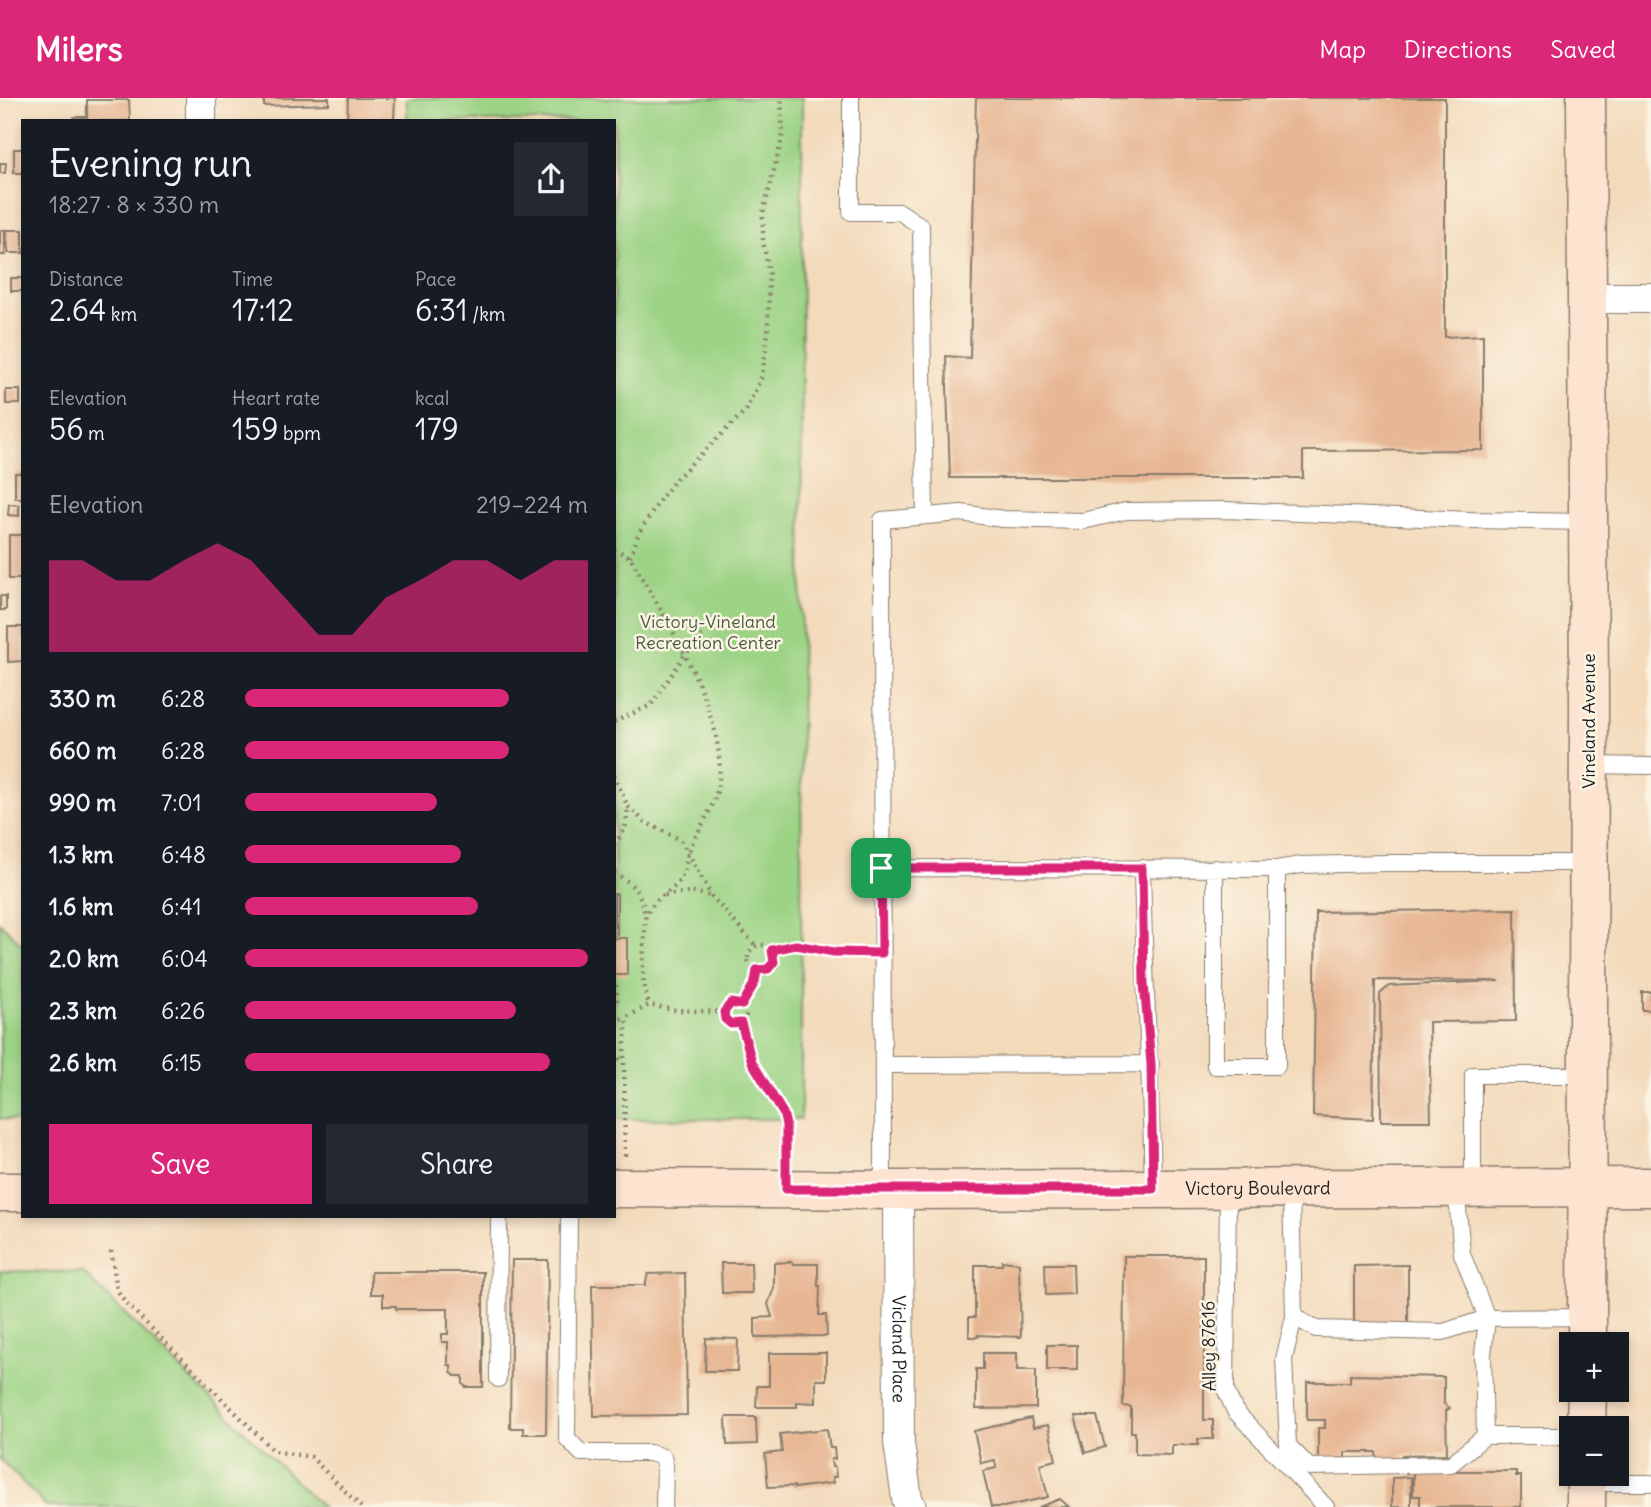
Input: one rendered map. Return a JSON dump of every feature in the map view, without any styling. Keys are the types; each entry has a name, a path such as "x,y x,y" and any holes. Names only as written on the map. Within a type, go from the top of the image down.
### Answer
{"main road":[{"name":"Vineland Avenue","path":"1586,98 1589,765 1587,1331"},
{"name":"Victory Boulevard","path":"620,1188 890,1190 1651,1186"},
{"path":"0,1192 21,1192"}],"street":[{"path":"201,98 201,119"},
{"path":"1586,298 1651,298"},
{"name":"Vicland Place","path":"890,1190 899,1443 907,1499 911,1507"}],"lane":[{"path":"851,98 851,212 900,212 922,226 925,516"},
{"path":"890,1190 883,1065 882,520 961,513 1003,519 1083,521 1126,511 1225,510 1587,522"},
{"path":"1589,765 1651,765"},
{"path":"881,868 1277,869 1301,865 1387,863 1589,863"},
{"path":"1142,868 1144,983 1151,1064 1153,1189"},
{"path":"1215,868 1216,1066 1277,1066 1277,869"},
{"path":"883,1065 1151,1064"},
{"path":"1485,1436 1483,1355 1488,1318 1462,1254 1464,1187 1473,1075 1588,1076"},
{"name":"Alley 87616","path":"1228,1188 1226,1391 1235,1411 1326,1507"},
{"path":"1291,1189 1294,1317 1284,1359 1288,1446 1309,1467 1451,1464 1485,1436 1559,1436"},
{"path":"498,1379 499,1218"},
{"path":"569,1218 567,1438 581,1453 650,1453 663,1457 666,1466 664,1507"},
{"path":"1294,1317 1316,1329 1443,1332 1488,1318 1587,1331"},
{"path":"1586,1488 1651,1483"}],"path":[{"path":"630,557 638,535 661,498 677,478 746,410 762,376 768,332 769,285 763,220 783,135 781,98"},
{"path":"616,550 630,557 696,677 714,727 720,767 718,789 688,854 684,873 678,882 655,900 645,918"},
{"path":"616,721 651,705 684,656 702,635"},
{"path":"616,780 628,807 645,822 681,840 712,897 756,946"},
{"path":"616,841 625,830 628,807"},
{"path":"616,874 635,887 644,904 643,982 649,1005"},
{"path":"664,895 692,892 712,897"},
{"path":"765,945 772,950 775,958 772,966 764,971 752,967 748,960 750,951 756,946 765,945"},
{"path":"772,950 796,945 834,952 882,953"},
{"path":"742,1005 755,982 757,970"},
{"path":"616,980 616,1001"},
{"path":"741,1023 731,1024 725,1019 724,1012 731,1003 742,1005"},
{"path":"616,1020 649,1005 673,1010 724,1012"},
{"path":"742,1005 746,1014 741,1023 752,1062 783,1113 786,1125 786,1189"},
{"path":"620,1188 628,1017"},
{"path":"616,1055 622,1061 624,1070"},
{"path":"111,1251 117,1290 126,1303 274,1451 311,1457 361,1507"}],"green space":[{"name":"Victory-Vineland Recreation Center","path":"407,98 802,98 801,1119 616,1119 616,119 407,119"},
{"path":"0,923 21,944 21,1120 0,1119"},
{"path":"0,1271 82,1272 322,1507 47,1507 0,1459"}],"building":[{"path":"264,98 329,98 329,104 264,106"},
{"path":"348,98 395,98 394,119 347,119"},
{"path":"976,98 1445,98 1445,337 1483,335 1483,450 1303,451 1303,478 950,478 946,356 970,358"},
{"path":"87,100 129,100 130,119 74,119 87,117"},
{"path":"14,149 21,149 21,173 14,173"},
{"path":"0,163 6,163 5,173 0,173"},
{"path":"0,230 5,230 5,255 0,255"},
{"path":"7,230 21,230 21,253 8,253"},
{"path":"11,278 21,278 21,291 11,291"},
{"path":"6,390 20,390 20,404 6,404"},
{"path":"15,473 21,473 21,498 15,498"},
{"path":"9,504 19,505 19,516 8,515"},
{"path":"9,535 21,535 21,579 9,579"},
{"path":"0,596 6,596 6,610 0,610"},
{"path":"8,627 21,627 21,661 8,662"},
{"path":"616,894 617,938 627,938 627,975 616,975"},
{"path":"1515,909 1516,1021 1429,1022 1431,1121 1381,1121 1380,994 1389,986 1499,981 1375,980 1373,1119 1313,1116 1316,912"},
{"path":"1642,992 1651,992 1651,1010 1642,1010"},
{"path":"1124,1256 1204,1256 1204,1420 1213,1420 1213,1439 1198,1439 1198,1445 1172,1445 1172,1455 1135,1454 1135,1432 1131,1432 1131,1407 1123,1406"},
{"path":"512,1260 548,1260 546,1434 523,1434 523,1428 510,1428"},
{"path":"1002,1261 1019,1263 1021,1337 969,1337 969,1317 975,1317 975,1265 1002,1265"},
{"path":"721,1263 751,1263 752,1293 722,1293"},
{"path":"774,1263 818,1264 819,1315 826,1315 827,1336 755,1337 755,1318 772,1317 768,1304 774,1288"},
{"path":"1045,1264 1073,1264 1074,1294 1046,1295"},
{"path":"1408,1265 1408,1326 1354,1327 1354,1266"},
{"path":"371,1272 483,1272 483,1387 466,1387 463,1384 463,1376 455,1376 451,1372 451,1365 448,1365 448,1342 442,1342 442,1334 448,1334 448,1309 396,1309 396,1306 383,1306 383,1294 371,1294"},
{"path":"685,1273 687,1415 594,1416 592,1285 645,1285 648,1274"},
{"path":"706,1338 738,1339 737,1371 705,1371"},
{"path":"1047,1345 1077,1345 1077,1370 1047,1370"},
{"path":"769,1353 826,1353 826,1380 816,1380 816,1403 797,1402 797,1407 756,1407 757,1386 769,1386"},
{"path":"983,1353 1017,1353 1017,1370 1036,1370 1036,1408 976,1409 976,1369 983,1369"},
{"path":"1350,1375 1444,1377 1444,1404 1450,1408 1446,1411 1447,1454 1402,1455 1403,1461 1377,1462 1376,1452 1345,1452 1345,1461 1318,1461 1318,1428 1325,1428 1325,1420 1307,1420 1307,1382 1350,1382"},
{"path":"1075,1416 1097,1416 1105,1447 1085,1453"},
{"path":"726,1417 756,1417 757,1444 727,1445"},
{"path":"1031,1418 1033,1428 1048,1425 1056,1460 1040,1464 1048,1497 1004,1507 991,1507 983,1471 996,1468 995,1460 981,1463 974,1431"},
{"path":"827,1429 830,1448 834,1448 835,1459 831,1459 836,1477 832,1477 833,1483 794,1488 768,1487 765,1454 782,1452 780,1434"},
{"path":"1413,1471 1516,1471 1516,1476 1521,1476 1521,1507 1420,1507 1420,1496 1413,1496"},
{"path":"1411,1477 1411,1507 1392,1507 1392,1478"},
{"path":"1060,1499 1069,1507 1039,1507"}],"route":[{"path":"881,868 1142,868 1144,983 1151,1064 1153,1189 786,1189 786,1125 783,1113 752,1062 741,1023 731,1024 725,1019 724,1012 731,1003 742,1005 755,982 757,970 772,966 775,958 772,950 796,945 834,952 882,953 881,868"}]}
